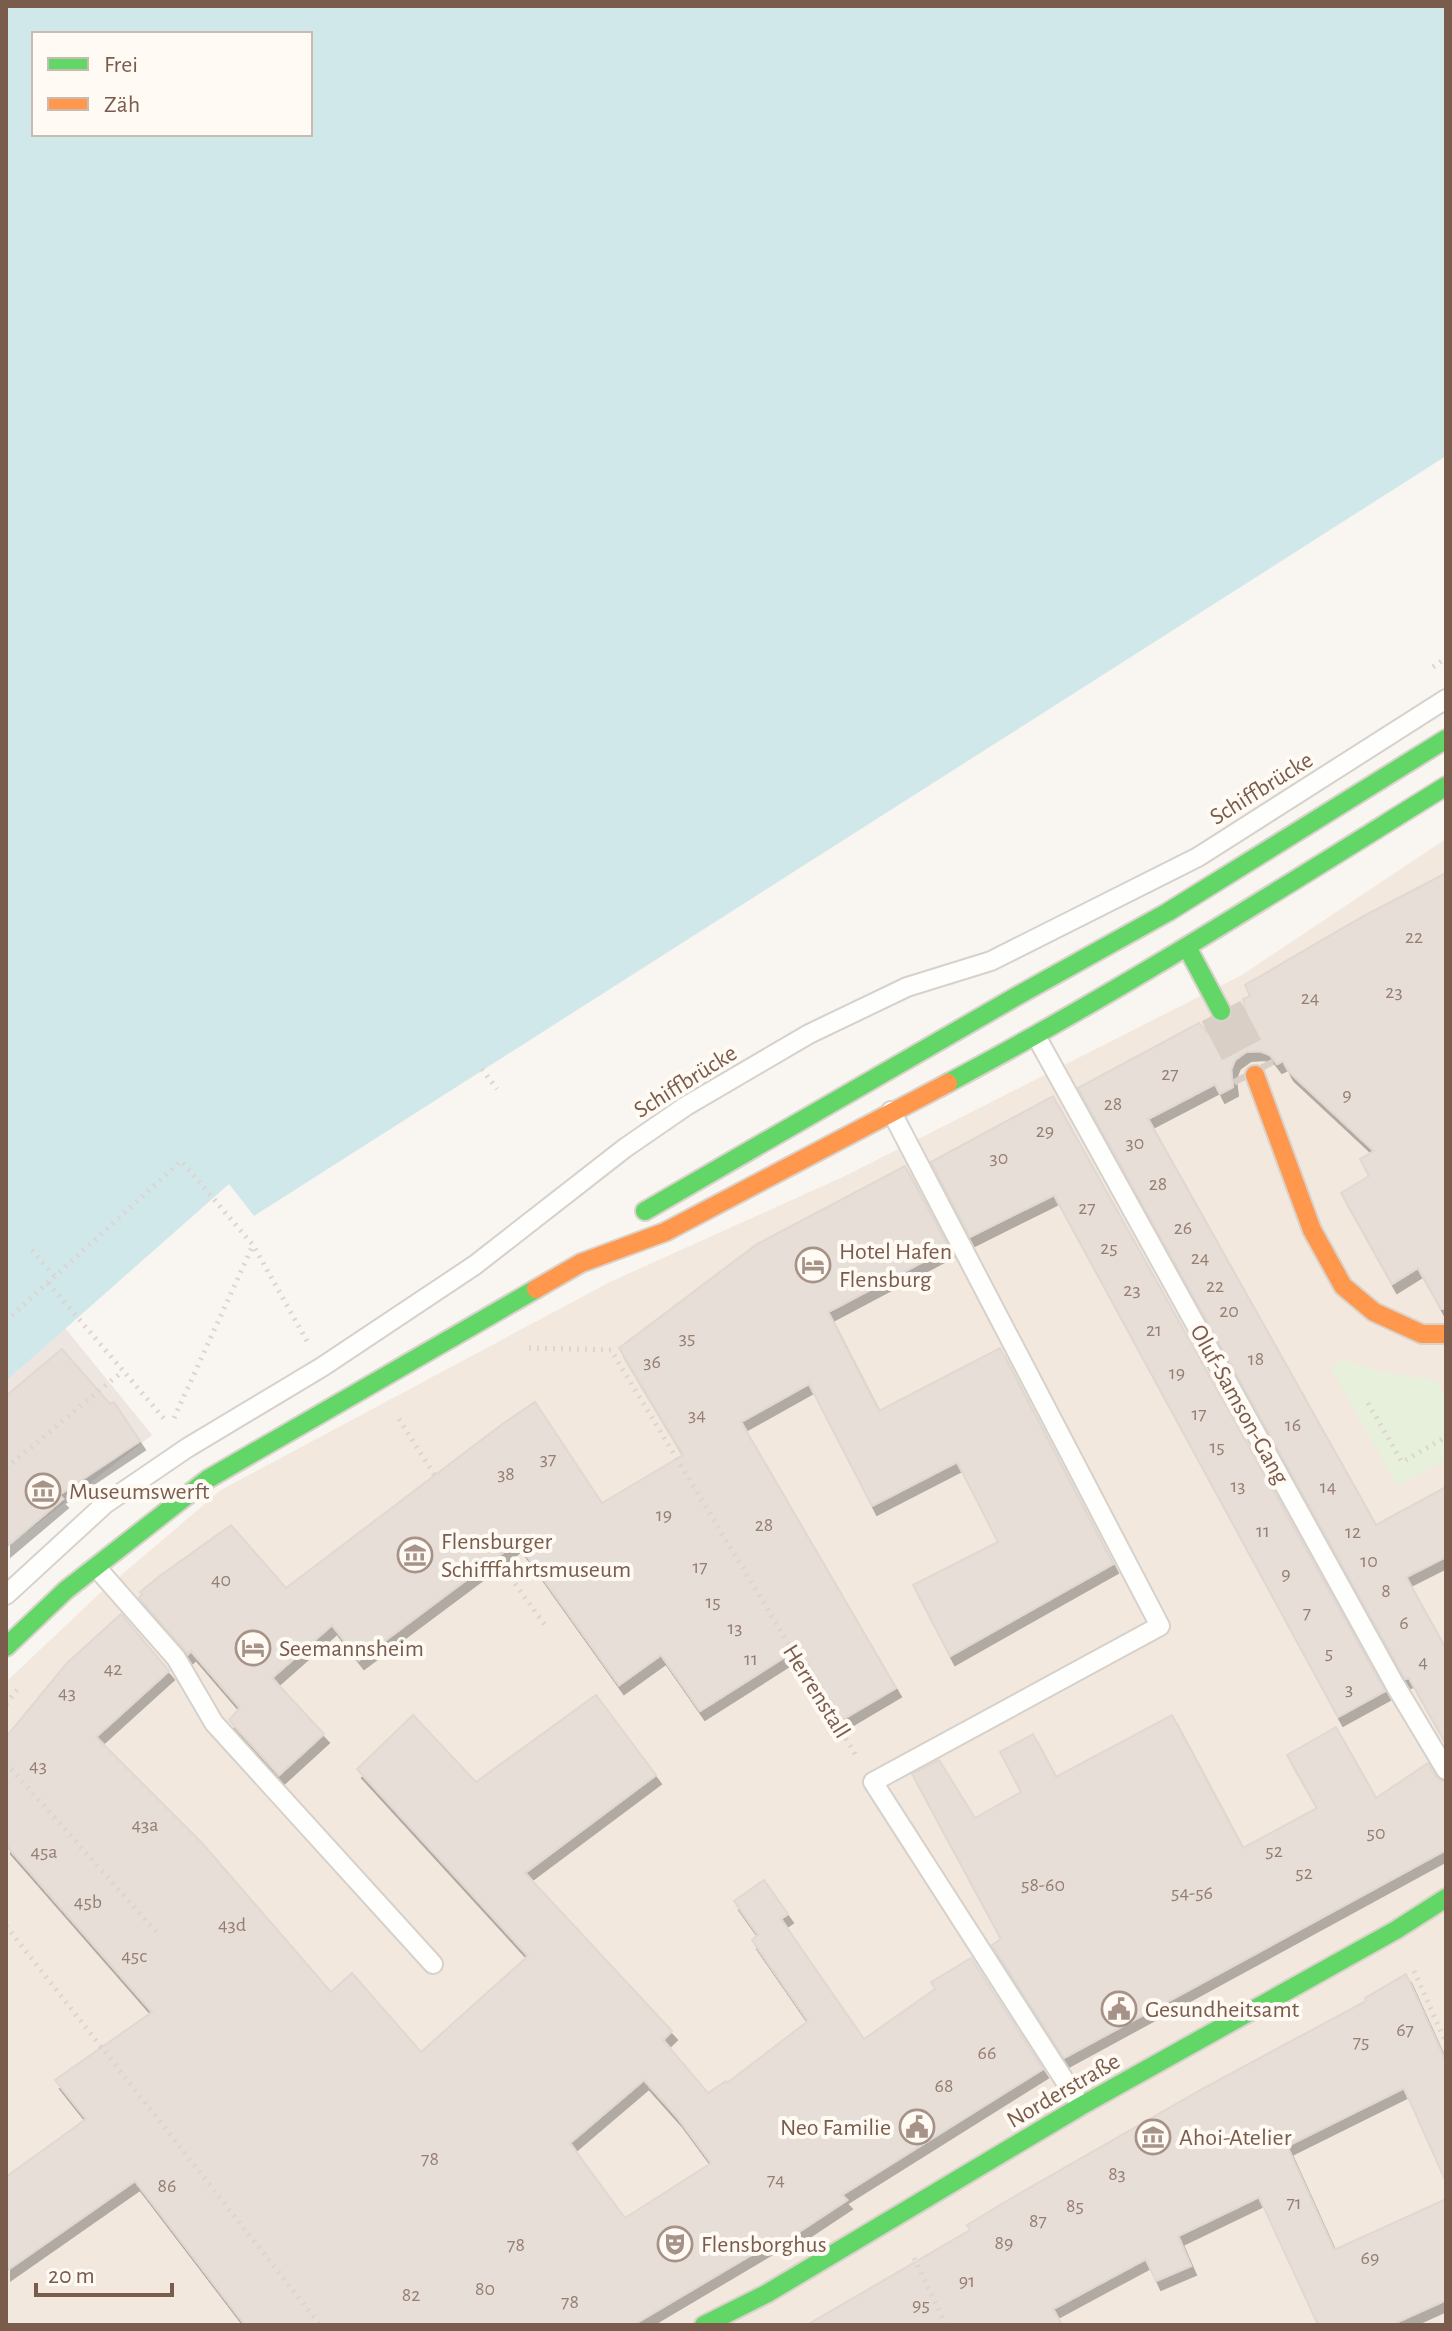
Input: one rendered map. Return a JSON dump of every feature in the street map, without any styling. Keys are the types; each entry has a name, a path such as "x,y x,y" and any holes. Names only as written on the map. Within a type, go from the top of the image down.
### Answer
{"main road":[{"path":"6,1647 66,1590 208,1479 581,1263 650,1207 1168,912 1446,739"},
{"path":"581,1263 665,1232 1036,1036 1187,947 1446,786"},
{"path":"1187,947 1221,1011"},
{"path":"1255,1075 1312,1230 1343,1286 1374,1312 1422,1334 1446,1334"},
{"name":"Norderstraße","path":"704,2325 766,2294 1081,2106 1396,1930 1446,1898"}],"lane":[{"name":"Schiffbrücke","path":"6,1595 105,1504 187,1448 322,1367 475,1265 625,1148 686,1106 809,1034 907,987 991,961 1198,857 1446,699"},
{"name":"Oluf-Samson-Gang","path":"1036,1036 1387,1671 1446,1770"},
{"path":"873,1078 1160,1626 873,1782 1081,2106"},
{"path":"96,1567 176,1658 214,1723 433,1964"}],"path":[{"path":"482,1069 497,1089"},
{"path":"6,1321 181,1161 253,1245 306,1338"},
{"path":"48,1283 170,1426 253,1245"},
{"path":"32,1250 55,1277"},
{"name":"Herrenstall","path":"518,1344 528,1348 611,1350 873,1782"},
{"path":"6,1468 123,1371"},
{"path":"376,1382 435,1476"},
{"path":"1368,1403 1402,1462 1446,1437"},
{"path":"496,1558 548,1629"},
{"path":"6,1763 160,1936"},
{"path":"6,1926 320,2325"},
{"path":"1434,2017 1446,2043"},
{"path":"895,2217 946,2325"}],"shaded area":[{"path":"1446,839 1446,2325 6,2325 6,1682 98,1595 221,1490 610,1282 845,1176 1242,975"},
{"name":"Museumswerft","path":"65,1328 152,1435 6,1548 6,1381"}],"green space":[{"path":"1343,1360 1381,1372 1436,1380 1446,1396 1446,1460 1397,1486 1330,1367"}],"water":[{"path":"6,6 1446,6 1446,456 254,1216 229,1184 6,1381"}],"building":[{"path":"1446,873 1446,1309 1441,1309 1418,1268 1392,1284 1341,1193 1369,1176 1360,1159 1374,1151 1289,1072 1283,1061 1277,1064 1270,1055 1260,1051 1246,1052 1235,1060 1231,1070 1233,1087 1220,1094 1215,1084 1148,1119 1376,1525 1446,1487 1446,1557 1406,1577 1446,1649 1446,1744 1409,1678 1405,1679 1078,1088 1199,1023 1207,1032 1219,1036 1233,1033 1242,1025 1246,1013 1243,999 1250,996 1245,985 1362,917"},
{"path":"1053,1096 1385,1691 1338,1717 1054,1195 970,1237 931,1162"},
{"path":"905,1166 949,1248 828,1312 879,1411 1000,1348 1113,1564 950,1656 913,1585 998,1542 957,1462 872,1506 809,1384 741,1422 896,1688 842,1720 799,1648 700,1711 661,1655 619,1685 517,1542 359,1660 332,1625 272,1678 324,1734 279,1775 229,1720 240,1708 191,1651 188,1654 139,1598 140,1592 161,1575 231,1525 286,1588 535,1402 602,1503 683,1455 619,1348 757,1244"},
{"name":"Museumswerft","path":"62,1349 110,1404 114,1402 140,1441 59,1495 63,1499 6,1547 6,1396"},
{"path":"121,1614 169,1671 96,1737 202,1843 331,1992 352,1973 421,2052 528,1956 357,1769 413,1715 476,1782 596,1695 656,1775 525,1873 672,2031 663,2040 708,2093 727,2083 808,2021 752,1940 758,1935 734,1901 764,1880 788,1914 781,1919 864,2039 935,1989 931,1982 971,1958 1043,2069 842,2195 847,2200 776,2247 773,2242 633,2325 245,2325 135,2181 6,2271 6,2177 86,2119 55,2080 152,2012 6,1845 6,1737 67,1663","holes":["644,2080 677,2117 711,2163 625,2218 570,2143"]},
{"path":"1172,1715 1243,1848 1317,1808 1287,1755 1336,1727 1376,1798 1428,1763 1436,1777 1446,1782 1446,1850 1064,2058 992,1945 1001,1939 912,1774 939,1760 975,1818 1021,1792 1000,1752 1033,1734 1056,1777"},
{"path":"1406,1974 1446,2062 1446,2182 1404,2088 1287,2146 1334,2250 1446,2199 1446,2300 1391,2325 1318,2325 1259,2197 1178,2236 1191,2266 1156,2281 1146,2259 1053,2309 1062,2325 807,2325 970,2230 967,2225 1010,2199 1202,2089 1366,2001 1365,1998"}],"tunnel":[{"path":"1221,1011 1255,1075"}],"traffic: fast":[{"path":"645,1211 1168,912 1446,739"},
{"path":"948,1083 1137,976 1446,786"},
{"path":"1187,947 1221,1011"},
{"path":"6,1647 66,1590 208,1479 536,1289"},
{"path":"704,2325 766,2294 1081,2106 1396,1930 1446,1898"}],"traffic: slow":[{"path":"1255,1075 1312,1230 1343,1286 1374,1312 1422,1334 1446,1334"},
{"path":"536,1289 581,1263 665,1232 948,1083"}],"place":[{"name":"Hotel Hafen Flensburg","path":"813,1265"},
{"name":"Museumswerft","path":"43,1491"},
{"name":"Flensburger Schifffahrtsmuseum","path":"415,1555"},
{"name":"Seemannsheim","path":"253,1648"},
{"name":"Gesundheitsamt","path":"1119,2009"},
{"name":"Neo Familie","path":"917,2127"},
{"name":"Ahoi-Atelier","path":"1153,2137"},
{"name":"Flensborghus","path":"675,2244"}]}
